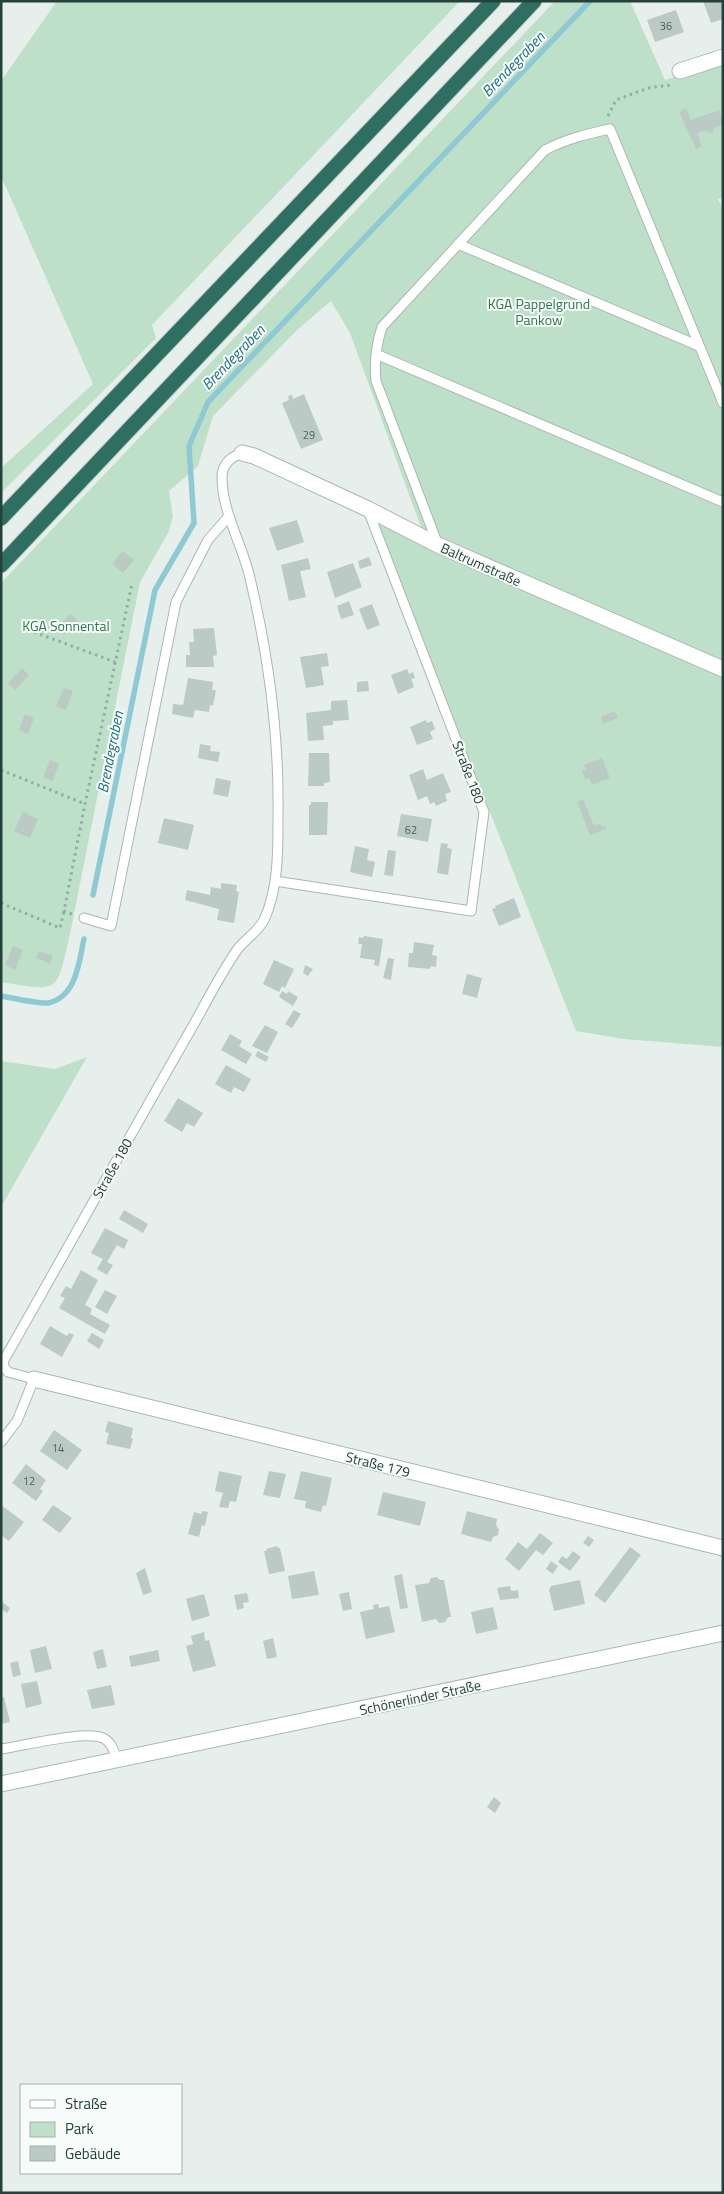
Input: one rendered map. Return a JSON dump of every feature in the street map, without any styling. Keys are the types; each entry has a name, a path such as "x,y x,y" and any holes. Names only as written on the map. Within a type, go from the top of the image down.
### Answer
{"highway":[{"path":"1,518 493,1"},
{"path":"1,564 534,1"}],"street":[{"path":"680,71 723,57"},
{"name":"Baltrumstraße","path":"242,453 254,456 368,510 438,546 723,669"},
{"name":"Straße 179","path":"34,1379 723,1548"},
{"name":"Schönerlinder Straße","path":"1,1784 723,1632"}],"lane":[{"path":"438,546 376,381 376,354 382,327 546,150 562,142 610,129 723,403"},
{"path":"458,244 698,346"},
{"path":"376,354 723,502"},
{"name":"Straße 180","path":"34,1379 8,1372 3,1366 4,1360 238,948 255,933 263,921 271,900 275,881 278,836 279,768 274,708 263,638 248,570 229,516 222,488 221,474 226,463 233,456 242,453"},
{"name":"Straße 180","path":"275,881 471,911 484,812 368,510"},
{"path":"84,918 112,926 176,602 208,540 229,516"},
{"path":"1,1442 17,1421 34,1379"},
{"path":"1,1749 88,1734 104,1738 113,1747 117,1761"}],"path":[{"path":"610,129 608,114 616,100 648,88 663,85"},
{"path":"1,903 60,928 132,584"},
{"path":"34,632 115,662"},
{"path":"1,770 85,804"},
{"path":"64,912 84,918"}],"green space":[{"path":"57,1 460,1 152,325 156,338 1,493 1,468 93,384 1,176 1,81"},
{"name":"KGA Pappelgrund Pankow","path":"555,1 630,1 665,80 723,63 723,198 718,199 723,210 723,660 422,530 350,333 331,301 298,329 213,416 198,466 169,491 173,517 168,533 140,582 62,968 53,984 46,987 1,982 1,583"},
{"path":"376,522 723,677 723,1047 624,1039 576,1031"},
{"path":"87,1057 1,1207 1,1061 55,1069"}],"building":[{"path":"703,1 723,1 723,19 711,23"},
{"path":"676,10 684,32 655,42 647,20"},
{"path":"686,108 691,120 719,110 723,121 723,125 713,128 714,132 708,133 707,130 697,133 702,146 696,149 679,112"},
{"path":"304,394 323,440 301,449 282,403 289,400 288,396 292,395 293,399"},
{"path":"297,520 304,542 277,551 269,528"},
{"path":"123,551 134,560 123,573 112,564"},
{"path":"369,557 372,565 360,569 358,561"},
{"path":"308,558 311,569 300,571 306,597 289,601 281,565"},
{"path":"353,563 362,587 335,598 327,572"},
{"path":"349,601 354,615 341,619 337,606"},
{"path":"372,604 380,625 367,630 359,609"},
{"path":"70,614 78,620 65,635 58,628"},
{"path":"214,628 217,655 213,656 214,667 186,667 186,655 190,655 189,642 194,642 193,629"},
{"path":"327,653 329,666 321,667 324,685 306,688 300,657"},
{"path":"22,668 29,675 15,690 8,683"},
{"path":"407,669 409,674 413,672 415,678 411,679 414,687 398,694 391,675"},
{"path":"188,678 213,682 212,690 216,690 213,706 210,705 209,712 195,710 193,718 172,714 173,704 183,705"},
{"path":"368,681 369,691 357,692 357,682"},
{"path":"64,688 73,691 66,710 56,706"},
{"path":"347,700 349,720 333,721 333,725 323,726 324,740 308,741 306,713 331,710 331,701"},
{"path":"615,712 618,718 603,724 601,717"},
{"path":"25,714 34,718 28,734 19,730"},
{"path":"426,720 427,723 432,721 435,729 430,732 433,739 417,745 410,727"},
{"path":"200,744 211,746 210,751 220,752 218,762 198,758"},
{"path":"309,753 329,753 330,782 324,783 324,786 308,786"},
{"path":"602,758 610,778 592,785 589,778 585,779 582,771 586,770 584,765"},
{"path":"50,760 59,764 53,781 43,777"},
{"path":"423,769 427,780 443,773 451,792 445,794 447,801 436,806 434,802 430,804 427,796 418,800 409,775"},
{"path":"216,778 231,781 228,797 213,794"},
{"path":"583,799 594,826 600,824 602,827 605,826 606,829 590,835 577,802"},
{"path":"311,802 328,802 327,835 309,835 309,805 311,805"},
{"path":"23,812 38,819 30,838 14,831"},
{"path":"401,814 432,819 428,842 397,836"},
{"path":"164,818 194,825 188,850 158,843"},
{"path":"441,843 448,844 447,848 452,849 448,875 437,873"},
{"path":"355,846 369,849 367,860 375,862 372,877 350,872"},
{"path":"388,850 396,851 393,876 384,875"},
{"path":"221,883 237,885 236,891 239,892 234,923 217,920 219,909 185,900 187,890 210,895 211,887 221,889"},
{"path":"514,898 521,917 499,926 492,909"},
{"path":"364,936 383,939 379,966 374,965 375,960 360,958 362,944 358,944 359,937 363,938"},
{"path":"414,942 434,945 432,955 437,956 436,967 431,966 430,969 408,967 409,953 413,953"},
{"path":"13,946 23,950 15,970 5,965"},
{"path":"39,951 53,956 50,964 36,958"},
{"path":"388,958 394,959 391,980 383,978"},
{"path":"274,960 294,969 285,988 282,986 279,992 263,984"},
{"path":"305,965 313,969 308,976 303,973"},
{"path":"467,974 482,978 477,998 462,994"},
{"path":"282,991 287,994 288,991 298,997 293,1006 279,997"},
{"path":"294,1010 301,1014 292,1028 285,1024"},
{"path":"265,1025 278,1032 267,1053 252,1046"},
{"path":"230,1034 242,1041 239,1046 252,1054 246,1064 221,1050"},
{"path":"258,1051 269,1057 266,1062 255,1056"},
{"path":"226,1065 251,1079 244,1092 234,1087 231,1093 215,1084"},
{"path":"178,1098 203,1113 194,1127 187,1123 182,1132 164,1121"},
{"path":"124,1210 148,1224 143,1233 119,1219"},
{"path":"105,1228 128,1240 124,1249 117,1245 107,1262 113,1265 107,1275 97,1269 103,1259 91,1253"},
{"path":"81,1270 98,1280 85,1305 92,1309 90,1314 110,1325 105,1334 59,1308 65,1298 60,1296 66,1286 71,1289"},
{"path":"105,1290 117,1296 107,1314 95,1307"},
{"path":"50,1326 67,1336 69,1333 74,1335 62,1357 40,1344"},
{"path":"92,1333 104,1340 99,1349 87,1341"},
{"path":"108,1421 133,1428 131,1438 133,1439 130,1449 106,1444 109,1433 105,1432"},
{"path":"54,1430 82,1450 67,1470 40,1451"},
{"path":"26,1464 46,1480 40,1489 43,1491 36,1501 12,1483"},
{"path":"219,1471 242,1476 236,1502 230,1501 228,1508 219,1507 223,1493 215,1491"},
{"path":"269,1471 286,1474 280,1498 263,1495"},
{"path":"301,1471 332,1478 326,1506 323,1505 321,1512 305,1508 306,1501 294,1499"},
{"path":"383,1492 426,1502 420,1526 377,1515"},
{"path":"1,1505 24,1522 9,1541 1,1535"},
{"path":"53,1505 72,1518 60,1533 42,1520"},
{"path":"202,1511 208,1512 205,1526 202,1525 199,1537 188,1534 194,1512 201,1514"},
{"path":"467,1511 497,1519 498,1535 493,1537 491,1542 461,1534"},
{"path":"540,1533 553,1543 543,1555 536,1550 519,1571 505,1559 518,1542 527,1549"},
{"path":"588,1536 594,1540 589,1547 583,1543"},
{"path":"277,1546 280,1548 285,1571 269,1574 264,1551"},
{"path":"630,1547 641,1555 605,1603 594,1595"},
{"path":"573,1551 581,1557 570,1571 558,1562 562,1556 567,1559"},
{"path":"551,1561 558,1566 553,1574 546,1569"},
{"path":"145,1568 152,1592 143,1595 136,1573"},
{"path":"314,1571 319,1595 292,1599 288,1576"},
{"path":"402,1574 408,1608 400,1609 394,1576"},
{"path":"437,1577 440,1580 444,1580 451,1617 448,1617 445,1622 439,1623 436,1619 422,1622 415,1585 429,1583 431,1578"},
{"path":"580,1580 585,1604 554,1611 549,1590 551,1586"},
{"path":"510,1586 511,1591 518,1590 519,1598 500,1600 497,1588"},
{"path":"349,1592 352,1609 343,1611 339,1594"},
{"path":"247,1593 249,1602 243,1603 244,1608 237,1610 234,1595"},
{"path":"204,1594 210,1616 192,1621 186,1599"},
{"path":"1,1601 10,1608 7,1613 1,1609"},
{"path":"378,1604 379,1608 389,1606 395,1632 366,1639 360,1612 374,1609 373,1605"},
{"path":"493,1607 498,1629 476,1634 471,1612"},
{"path":"204,1632 205,1641 209,1640 216,1666 193,1672 186,1646 193,1644 191,1636"},
{"path":"273,1638 277,1657 267,1659 263,1641"},
{"path":"46,1646 52,1669 35,1673 30,1650"},
{"path":"103,1649 107,1667 97,1669 93,1652"},
{"path":"158,1650 160,1661 131,1667 129,1656"},
{"path":"18,1661 21,1675 13,1677 10,1663"},
{"path":"37,1681 42,1704 26,1708 21,1684"},
{"path":"111,1685 115,1705 92,1709 87,1690"},
{"path":"1,1697 4,1697 10,1722 1,1724"},
{"path":"494,1797 501,1803 495,1813 487,1807"}],"waterway":[{"name":"Brendegraben","path":"93,895 155,590 194,523 189,446 208,402 590,1"},
{"name":"Brendegraben","path":"1,996 44,1003 58,999 65,994 75,977 84,939"}],"park label":[{"name":"KGA Sonnental","path":"66,625"}]}
